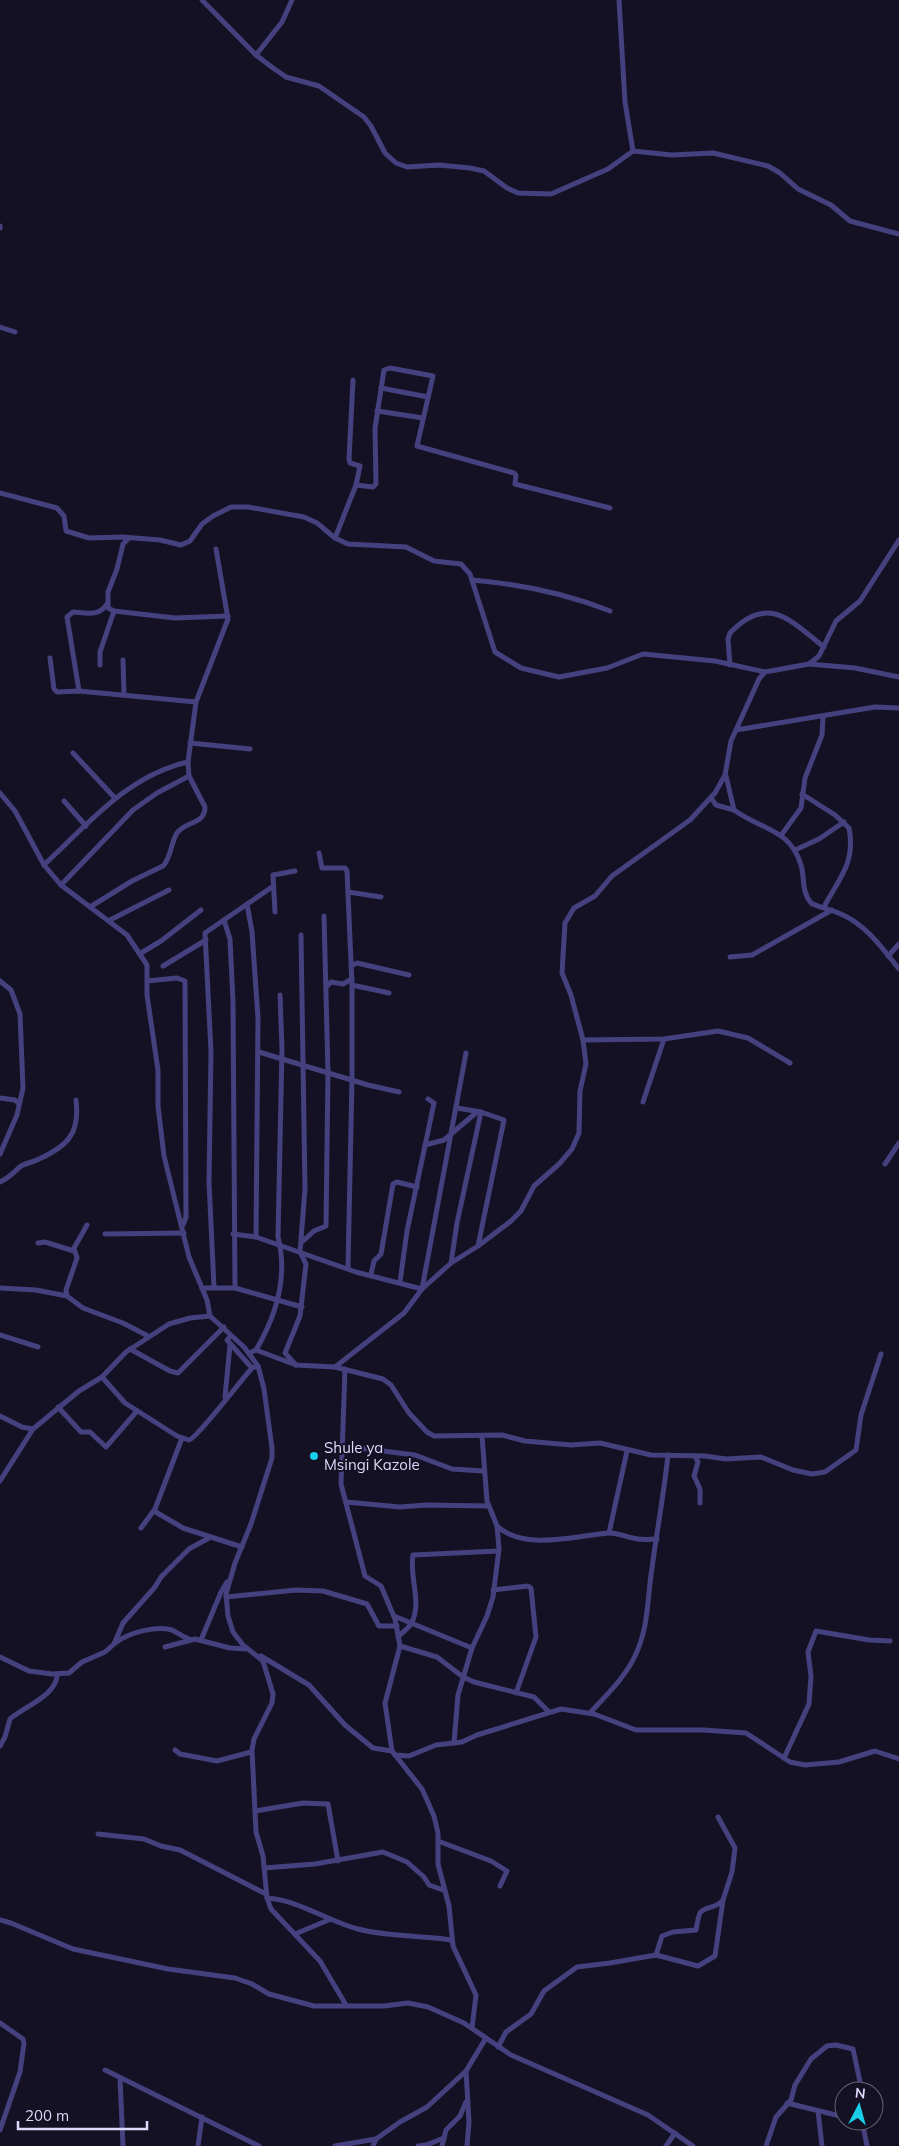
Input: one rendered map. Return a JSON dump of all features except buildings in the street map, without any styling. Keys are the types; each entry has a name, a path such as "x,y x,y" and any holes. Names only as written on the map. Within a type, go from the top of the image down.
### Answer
{"street":[{"path":"202,0 256,55 286,77 319,86 364,117 371,126 385,153 396,163 407,167 439,165 470,168 484,171 507,188 518,193 550,194 608,169 633,150 672,155 713,153 768,166 780,173 798,189 831,205 850,221 899,234"},
{"path":"256,55 282,22 292,0"},
{"path":"619,0 625,102 633,150"},
{"path":"0,327 16,332"},
{"path":"356,485 371,487 376,484 374,436 381,388 387,368 432,375 433,378 417,446 514,473 516,475 515,484 610,508"},
{"path":"335,538 356,485 360,466 349,460 353,380"},
{"path":"381,388 428,397"},
{"path":"377,411 423,418"},
{"path":"0,493 57,508 64,516 66,530 73,535 94,538 160,540 176,545 186,544 202,524 226,509 238,506 304,517 317,523 335,538 362,546 406,547 434,561 461,564 468,570 472,580 495,652 521,668 566,677 606,668 643,654 696,658 765,672 809,664 856,668 899,677"},
{"path":"79,691 67,617 73,612 95,614 102,611 107,604 108,592 117,570 123,544 130,538"},
{"path":"809,664 819,656 836,621 860,601 899,540"},
{"path":"90,908 132,881 163,866 176,833 203,817 205,807 189,776 188,762 196,702 228,616 216,549"},
{"path":"472,580 523,586 568,596 610,611"},
{"path":"107,604 108,608 114,612 175,618 228,616"},
{"path":"100,665 100,652 114,612"},
{"path":"730,665 728,639 730,633 762,612 778,613 824,647"},
{"path":"50,658 55,691 124,694 196,702"},
{"path":"123,660 124,694"},
{"path":"734,810 725,775 728,754 754,688 765,672"},
{"path":"736,730 875,707 899,708"},
{"path":"782,834 798,815 805,778 822,736 823,716"},
{"path":"190,743 250,749"},
{"path":"73,753 114,797"},
{"path":"44,865 114,797 125,789 164,770 188,762"},
{"path":"334,1367 404,1313 422,1289 451,1263 478,1246 511,1221 521,1211 534,1186 559,1164 576,1142 580,1126 580,1091 586,1064 583,1040 571,994 562,973 563,935 569,915 580,903 599,892 612,876 690,820 711,798 725,775"},
{"path":"61,885 132,810 156,793 189,776"},
{"path":"0,793 15,811 44,865 61,885 127,934 147,965 146,995 158,1070 162,1143 172,1194 183,1226 189,1257 202,1288 210,1316 224,1326 231,1336 250,1353 264,1389 273,1455 242,1547 228,1582 226,1597 228,1616 238,1640 255,1654 309,1685 345,1725 373,1748 409,1756 436,1745 462,1742 477,1734 561,1709 590,1712 636,1730 746,1733 793,1763 814,1766 839,1762 874,1751 899,1758"},
{"path":"802,794 844,822 849,828 850,860 846,871 824,907"},
{"path":"711,798 716,805 734,810 760,825 782,834 795,850 802,866 804,889 808,899 814,905 832,910 860,926 899,969"},
{"path":"64,801 86,826"},
{"path":"795,850 844,822"},
{"path":"319,853 322,868 347,870 352,979 348,1267"},
{"path":"275,912 272,877 274,874 295,871"},
{"path":"214,1287 208,1182 212,1052 206,931 272,887"},
{"path":"110,920 169,890"},
{"path":"348,892 381,898"},
{"path":"247,904 255,964 258,1052 256,1059 256,1237"},
{"path":"141,953 161,941 202,910"},
{"path":"730,957 752,955 832,910"},
{"path":"302,1242 314,1231 326,1226 328,1072 324,916"},
{"path":"224,920 230,939 234,1002 234,1288"},
{"path":"296,1365 285,1353 302,1307 306,1264 300,1252 305,1189 305,1065 301,935"},
{"path":"162,966 206,940"},
{"path":"888,956 899,944"},
{"path":"351,966 357,963 409,975"},
{"path":"147,981 178,978 185,981 186,1216 183,1226"},
{"path":"326,988 331,982 343,984 352,979"},
{"path":"0,981 11,990 20,1014 23,1088 17,1115 0,1154"},
{"path":"352,985 389,993"},
{"path":"250,1353 256,1350 278,1300 281,1285 278,1237 282,1057 280,995"},
{"path":"583,1040 664,1039 692,1036 710,1031 730,1033 756,1042 790,1063"},
{"path":"643,1102 664,1039"},
{"path":"258,1052 282,1057 399,1092"},
{"path":"422,1289 466,1053"},
{"path":"0,1098 15,1100 19,1104"},
{"path":"0,1182 14,1174 23,1165 50,1154 72,1136 77,1121 76,1100"},
{"path":"400,1282 434,1103 428,1100"},
{"path":"457,1108 479,1112 504,1120 478,1246"},
{"path":"425,1145 442,1141 479,1112"},
{"path":"451,1263 479,1112"},
{"path":"466,1123 478,1123"},
{"path":"885,1164 899,1143"},
{"path":"371,1274 374,1261 380,1258 394,1184 397,1182 417,1187"},
{"path":"66,1296 66,1290 77,1258 74,1251 80,1235 87,1226"},
{"path":"105,1234 184,1233"},
{"path":"233,1234 256,1237 422,1289"},
{"path":"38,1243 46,1242 74,1251"},
{"path":"0,1288 36,1290 66,1296 83,1308 122,1323 148,1336"},
{"path":"202,1288 234,1288 302,1307"},
{"path":"0,1481 33,1430 79,1390 102,1377 130,1349 168,1324 190,1318 210,1316"},
{"path":"130,1349 170,1371 178,1373 224,1326"},
{"path":"0,1335 38,1347"},
{"path":"231,1336 227,1340 230,1346 255,1367"},
{"path":"225,1398 230,1346"},
{"path":"256,1350 296,1365 334,1367 376,1377 388,1383 409,1413 430,1435 502,1435 526,1441 574,1445 596,1443 651,1455 726,1459 761,1457 800,1472 812,1474 825,1472 856,1450 861,1415 881,1354"},
{"path":"102,1377 125,1403 137,1411 182,1438 194,1438 225,1398 255,1367"},
{"path":"345,1369 341,1484 365,1576 369,1580 380,1584 397,1626 400,1646 385,1703 393,1753 422,1789 434,1816 438,1841 438,1864 443,1890 449,1906 451,1940 476,1994 472,2028"},
{"path":"58,1407 81,1432 90,1432 106,1447 137,1411"},
{"path":"0,1416 22,1427 33,1430"},
{"path":"454,1743 456,1710 463,1677 472,1648 488,1613 494,1590 498,1551 497,1526 488,1506 483,1471 482,1436"},
{"path":"141,1528 154,1511 182,1438"},
{"path":"343,1446 415,1455 452,1470 483,1471"},
{"path":"609,1533 627,1451"},
{"path":"590,1712 614,1688 634,1657 643,1636 648,1618 651,1570 665,1493 668,1455"},
{"path":"696,1456 698,1462 694,1478 700,1489 700,1503"},
{"path":"346,1502 400,1507 426,1505 488,1506"},
{"path":"154,1511 183,1528 209,1538 242,1547"},
{"path":"497,1526 505,1533 522,1539 574,1538 609,1533 639,1540 657,1539"},
{"path":"114,1644 123,1623 155,1588 161,1577 189,1549 209,1538"},
{"path":"398,1637 412,1624 416,1604 412,1580 413,1555 498,1551"},
{"path":"202,1640 223,1587 228,1582"},
{"path":"494,1590 528,1586 531,1588 536,1638 516,1693"},
{"path":"226,1597 296,1590 331,1592 343,1598 367,1604 379,1626 397,1626"},
{"path":"394,1616 472,1648"},
{"path":"0,1657 36,1673 57,1674 69,1672 82,1662 105,1652 125,1636 151,1630 169,1630 190,1639 202,1640 231,1648 247,1648"},
{"path":"784,1758 809,1704 811,1676 808,1652 816,1631 869,1640 890,1641"},
{"path":"165,1647 190,1639"},
{"path":"400,1646 437,1657 463,1677 474,1682 536,1698 549,1712"},
{"path":"255,1654 265,1664 274,1698 254,1739 252,1752 256,1832 264,1868 267,1896 275,1914 322,1964 346,2006"},
{"path":"0,1746 6,1737 10,1719 47,1692 56,1683 57,1674"},
{"path":"175,1750 180,1754 217,1761 252,1752"},
{"path":"255,1811 303,1803 328,1804 338,1861"},
{"path":"498,2047 506,2032 531,2014 544,1991 577,1967 656,1955 697,1966 711,1959 716,1953 723,1900 732,1872 735,1848 718,1817"},
{"path":"98,1834 144,1839 161,1846 180,1850 267,1896 361,1930 451,1940"},
{"path":"438,1841 491,1861 507,1871 508,1874 500,1886"},
{"path":"264,1868 338,1861 386,1853 407,1862 424,1877 429,1885 443,1890"},
{"path":"656,1955 662,1936 673,1932 696,1930 700,1913 717,1906 723,1900"},
{"path":"295,1934 331,1919"},
{"path":"0,1920 73,1950 168,1970 236,1978 252,1984 269,1994 308,2004 326,2007 421,2005 449,2015 472,2028 511,2055 638,2110 693,2146"},
{"path":"0,2022 23,2038 24,2043 20,2072 0,2130"},
{"path":"335,2146 376,2139 400,2122 427,2107 466,2071 486,2038"},
{"path":"766,2146 776,2116 791,2100 794,2086 807,2063 822,2048 833,2045 853,2049 860,2081"},
{"path":"106,2070 259,2146"},
{"path":"466,2071 466,2102 470,2122 468,2146"},
{"path":"120,2078 123,2146"},
{"path":"442,2146 446,2130 460,2116 466,2102"},
{"path":"787,2103 834,2115"},
{"path":"818,2111 822,2146"},
{"path":"198,2146 202,2117"},
{"path":"864,2131 867,2146"},
{"path":"666,2146 675,2133"},
{"path":"418,2146 426,2146 444,2138"},
{"path":"373,2146 376,2139"}],"place":[{"name":"Shule ya Msingi Kazole","path":"314,1456"}]}
